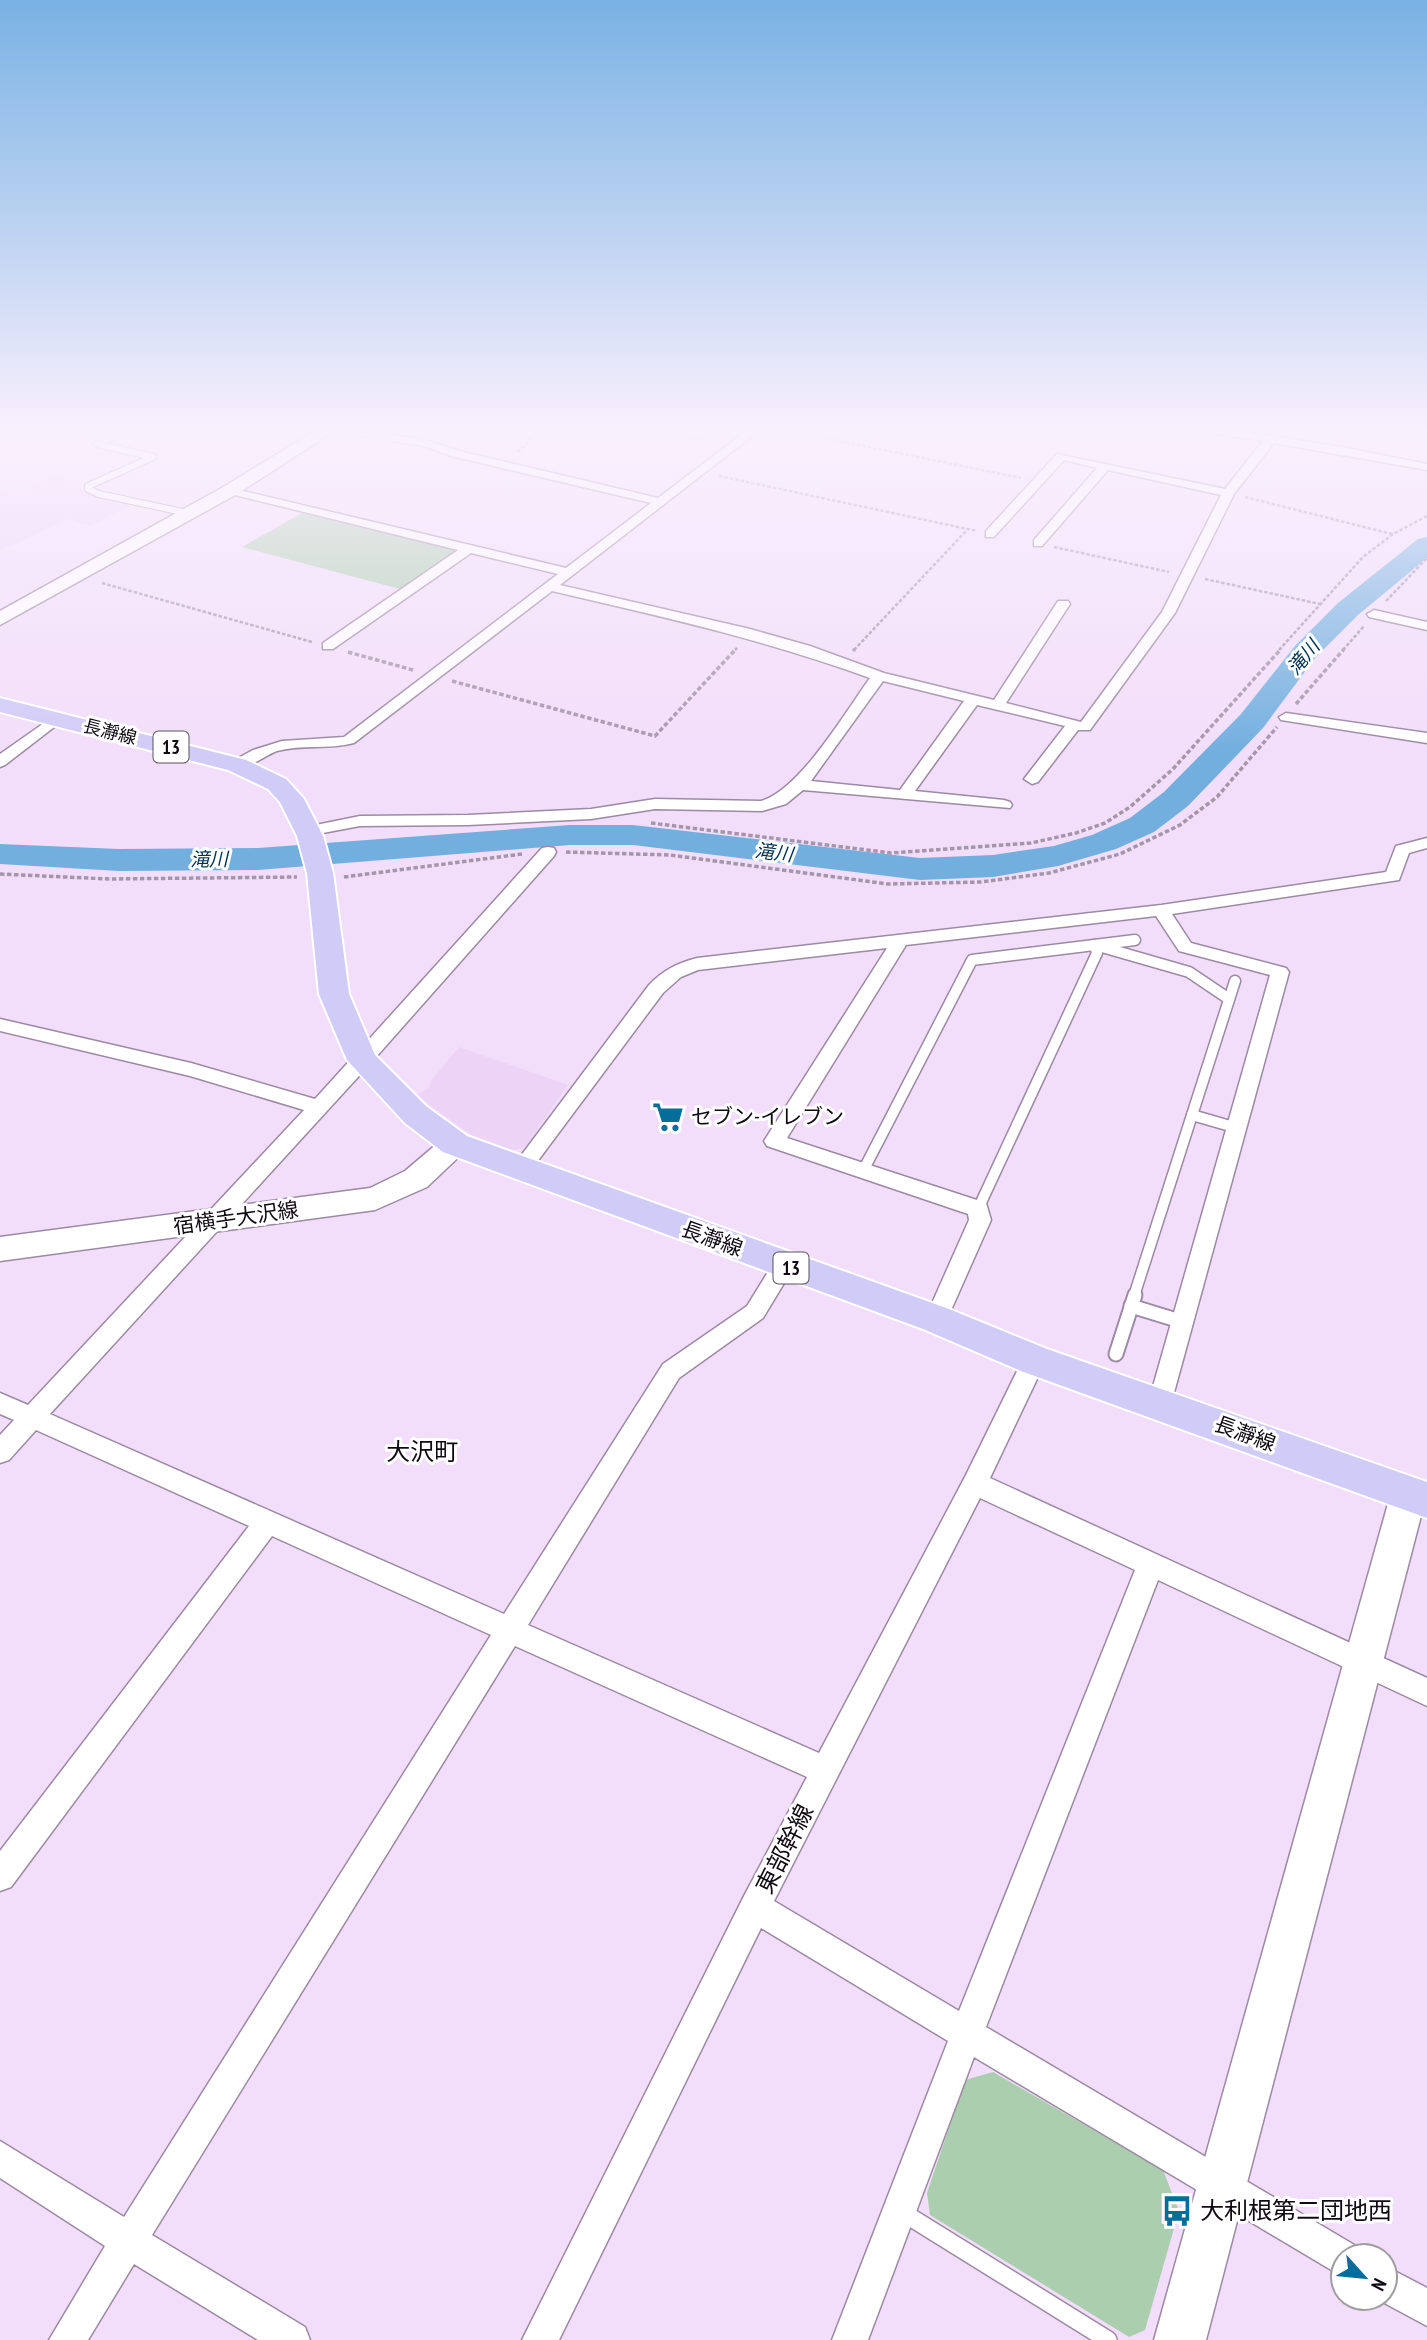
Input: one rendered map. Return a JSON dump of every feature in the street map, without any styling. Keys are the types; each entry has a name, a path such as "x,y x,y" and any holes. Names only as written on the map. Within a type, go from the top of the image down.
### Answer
{"main road":[{"name":"長瀞線","path":"0,705 237,765 277,784 291,799 309,834"},
{"name":"13","path":"309,834 320,875"},
{"name":"長瀞線","path":"320,875 334,994 362,1060 416,1115 455,1144 936,1319 1034,1360 1418,1497"}],"street":[{"path":"0,619 148,535"},
{"path":"416,535 569,573"},
{"path":"237,765 257,751 297,743 340,743 349,740 617,535"},
{"path":"1038,543 1045,535"},
{"path":"552,587 745,632 880,676 1085,727 1168,613 1207,535"},
{"path":"328,646 469,548"},
{"path":"997,706 1063,604"},
{"path":"1374,614 1427,626"},
{"path":"309,834 360,821 468,820 591,814 655,804 762,806 780,800 800,785 880,676"},
{"path":"904,795 972,701"},
{"path":"1286,717 1427,738"},
{"path":"0,762 57,718"},
{"path":"1032,779 1073,726"},
{"path":"800,785 1004,805"},
{"path":"521,1169 666,977 697,964 1160,911 1393,876 1402,850 1427,843"},
{"path":"0,1452 362,1060 548,852"},
{"path":"1160,911 1185,947 1280,972 1160,1404"},
{"path":"901,939 774,1141 978,1209 980,1220 936,1319"},
{"path":"0,1025 191,1070 319,1107"},
{"name":"宿横手大沢線","path":"0,1249 375,1199 416,1178 455,1144"},
{"path":"67,2340 671,1371 755,1312 783,1265"},
{"name":"東部幹線","path":"540,2340 755,1907 975,1483 1034,1360"},
{"path":"0,1403 826,1771"},
{"path":"975,1483 1427,1692"},
{"path":"1180,2340 1363,1662 1418,1497"},
{"path":"0,1876 268,1521"},
{"path":"850,2340 1150,1566"},
{"path":"755,1907 1329,2251"},
{"path":"0,2158 129,2241 292,2340"},
{"path":"1399,2292 1427,2308"}],"lane":[{"path":"863,1171 972,960 1135,940"},
{"path":"1095,945 1189,972 1229,999"},
{"path":"978,1209 1097,953 1095,945"},
{"path":"1116,1354 1235,981"},
{"path":"1192,1115 1237,1128"},
{"path":"1131,1306 1183,1322"},
{"path":"901,2211 1108,2340"}],"path":[{"path":"841,663 963,535"},
{"path":"0,874 109,879 380,874 474,859 548,852 623,852 701,858 886,884 950,885 1052,873 1121,854 1159,838 1196,815 1226,786 1374,614 1427,558"}],"shaded area":[{"path":"0,535 33,535 0,550"},
{"path":"459,1047 568,1085 526,1146 511,1152 499,1148 471,1135 416,1095 429,1088 430,1082"}],"green space":[{"path":"263,535 393,535 455,552 400,589 242,547"},
{"path":"993,2072 1163,2170 1179,2211 1145,2330 1129,2337 930,2215 927,2193 965,2080"}],"waterway":[{"name":"滝川","path":"0,854 119,860 258,859 570,835 633,835 920,869 993,866 1058,856 1104,842 1142,825 1176,799 1252,721 1305,652 1348,609 1427,545"}],"place":[{"name":"セブン-イレブン","path":"668,1117"},
{"name":"大利根第二団地西","path":"1177,2211"}],"district":[{"name":"大沢町","path":"422,1452"}]}
